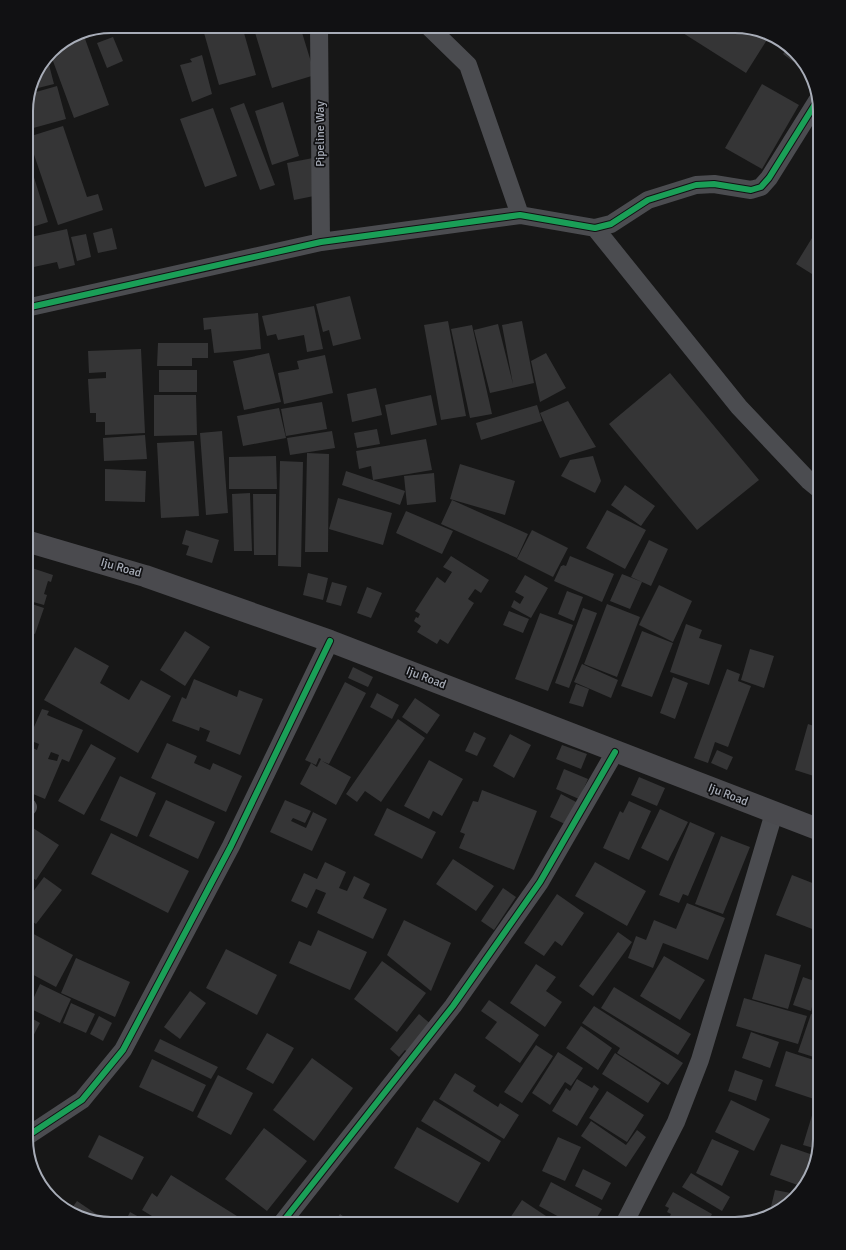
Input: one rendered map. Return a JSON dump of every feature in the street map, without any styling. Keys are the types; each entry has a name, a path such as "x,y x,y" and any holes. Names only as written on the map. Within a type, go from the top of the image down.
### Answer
{"main road":[{"name":"Iju Road","path":"33,543 145,576 330,641 813,827"}],"street":[{"name":"Pipeline Way","path":"319,33 321,242"},
{"path":"435,33 468,65 520,215"},
{"path":"33,306 321,242 520,215 595,228 611,224 648,200 696,184 714,184 751,190 761,187 770,178 813,108"},
{"path":"595,228 739,407 813,484"},
{"path":"33,1132 82,1100 123,1050 231,846 330,641"},
{"path":"288,1217 454,1006 540,882 615,752"},
{"path":"628,1217 676,1122 700,1060 774,813"}],"building":[{"path":"204,33 244,33 256,75 219,85"},
{"path":"255,33 302,33 315,75 272,88"},
{"path":"683,33 740,33 750,34 767,40 746,73"},
{"path":"113,37 123,61 107,68 97,43"},
{"path":"85,38 109,105 74,118 52,60 72,43"},
{"path":"785,51 798,65 783,54"},
{"path":"202,55 212,94 192,102 180,65 192,62 190,59"},
{"path":"49,64 54,84 37,88 43,72"},
{"path":"762,84 799,105 762,169 725,148"},
{"path":"57,86 66,119 33,128 33,106 36,92"},
{"path":"283,102 299,156 272,165 255,111"},
{"path":"244,103 275,185 260,190 230,108"},
{"path":"213,108 237,176 205,187 180,119"},
{"path":"63,126 87,197 98,194 103,210 58,225 33,152 33,135"},
{"path":"313,158 319,195 294,200 287,163"},
{"path":"33,174 48,222 33,227"},
{"path":"112,228 117,249 98,253 93,233"},
{"path":"67,229 75,265 59,269 57,262 33,267 33,236"},
{"path":"86,234 91,257 77,261 71,237"},
{"path":"813,236 813,275 796,264"},
{"path":"350,296 361,339 333,346 329,330 323,332 316,304"},
{"path":"314,306 323,349 307,352 304,335 278,340 276,334 267,336 262,316"},
{"path":"258,313 261,349 214,353 211,329 204,330 203,318"},
{"path":"448,321 466,416 441,420 424,325"},
{"path":"522,321 534,383 490,393 474,330 498,324 513,384 502,325"},
{"path":"472,325 492,414 470,418 451,329"},
{"path":"158,343 208,343 208,358 192,358 192,366 157,366"},
{"path":"141,349 145,433 105,435 105,422 96,422 96,413 90,413 88,379 106,378 106,372 89,373 88,351"},
{"path":"269,353 281,402 244,410 233,361"},
{"path":"546,353 566,388 540,402 531,361"},
{"path":"325,355 333,393 284,404 278,373 299,369 297,361"},
{"path":"159,370 197,370 197,392 159,392"},
{"path":"670,373 759,480 697,530 609,424"},
{"path":"376,388 382,415 352,422 347,394"},
{"path":"154,395 196,395 197,435 154,436"},
{"path":"431,395 437,425 391,435 385,405"},
{"path":"568,401 596,447 560,458 540,413"},
{"path":"322,402 327,429 286,436 281,409"},
{"path":"537,405 542,421 481,440 476,423"},
{"path":"279,408 286,438 243,446 237,416"},
{"path":"377,429 380,444 357,448 354,433"},
{"path":"222,431 228,513 206,515 200,433"},
{"path":"332,431 335,448 290,455 287,438"},
{"path":"145,435 147,459 104,461 103,438"},
{"path":"426,439 432,470 373,480 371,466 359,469 356,451"},
{"path":"194,441 199,516 161,518 157,443"},
{"path":"307,453 329,454 328,552 305,552"},
{"path":"276,456 277,489 229,489 229,457"},
{"path":"593,456 601,481 595,493 561,476 570,460"},
{"path":"280,461 303,462 301,567 278,566"},
{"path":"460,464 515,481 505,515 450,499"},
{"path":"105,469 146,471 145,502 105,501"},
{"path":"346,471 405,491 400,505 342,485"},
{"path":"434,473 436,502 407,505 404,476"},
{"path":"625,485 655,506 641,526 611,505"},
{"path":"250,493 252,551 234,551 232,494"},
{"path":"253,494 276,494 276,555 254,555"},
{"path":"338,498 392,513 383,545 329,529"},
{"path":"452,500 528,534 517,558 441,524"},
{"path":"607,510 646,530 625,569 586,548"},
{"path":"406,511 453,531 442,554 396,533"},
{"path":"186,530 219,540 212,563 186,555 189,546 182,544"},
{"path":"532,530 568,548 553,577 517,559"},
{"path":"649,540 668,549 651,586 631,577"},
{"path":"451,556 489,580 481,593 475,589 468,599 474,603 448,644 440,639 437,644 417,632 421,626 414,621 420,614 415,611 437,577 445,583 452,572 443,567"},
{"path":"570,556 614,574 602,602 554,581 561,566 566,566"},
{"path":"33,568 53,575 51,582 48,581 44,594 47,595 44,605 33,602"},
{"path":"308,573 328,578 323,600 303,595"},
{"path":"622,574 642,582 630,609 610,601"},
{"path":"525,575 548,588 531,618 511,607 514,600 520,604 524,597 515,592"},
{"path":"332,582 347,586 341,606 326,602"},
{"path":"659,585 692,601 673,642 639,625"},
{"path":"367,587 382,593 371,618 357,613"},
{"path":"567,591 583,597 574,621 558,614"},
{"path":"33,604 44,608 35,634 33,633"},
{"path":"607,604 640,617 617,677 584,664"},
{"path":"583,608 597,613 569,688 555,683"},
{"path":"509,611 529,619 523,633 503,625"},
{"path":"540,613 573,625 548,691 515,679"},
{"path":"686,624 702,630 699,638 722,645 709,685 670,672"},
{"path":"185,631 210,647 185,686 160,670"},
{"path":"642,631 673,643 652,697 621,686"},
{"path":"75,647 109,666 100,683 129,700 141,680 171,696 138,753 44,700"},
{"path":"750,649 774,656 764,688 741,680"},
{"path":"582,664 618,680 611,698 574,682"},
{"path":"353,667 373,677 368,687 348,678"},
{"path":"727,669 740,674 738,681 751,686 728,747 715,742 708,763 694,758"},
{"path":"673,677 688,683 675,719 660,713"},
{"path":"194,679 237,697 239,690 263,699 240,755 206,741 210,731 200,727 199,731 172,721 182,697 186,699"},
{"path":"345,682 366,693 329,764 322,761 351,777 336,805 300,784 311,763 317,767 321,759 319,758 316,765 305,760"},
{"path":"576,684 589,689 583,707 569,703"},
{"path":"377,693 399,705 392,719 370,707"},
{"path":"415,698 440,715 427,734 402,717"},
{"path":"42,709 49,711 47,715 83,730 69,762 62,759 45,799 33,794 33,748 37,750 39,744 34,742 33,744 33,729","holes":["51,752 59,755 57,761 48,759"]},
{"path":"398,719 425,738 381,802 365,791 357,802 346,794"},
{"path":"808,724 813,726 813,776 795,770"},
{"path":"474,732 486,738 477,756 465,751"},
{"path":"510,734 531,745 514,778 493,766"},
{"path":"167,743 197,756 194,763 210,770 213,763 242,776 226,812 151,778"},
{"path":"91,744 116,758 84,815 58,801"},
{"path":"562,745 587,754 581,769 556,759"},
{"path":"717,750 733,757 727,770 711,763"},
{"path":"429,760 463,779 442,816 433,811 429,819 404,806"},
{"path":"564,769 588,779 579,799 556,789"},
{"path":"120,776 156,793 137,837 100,820"},
{"path":"639,777 665,788 657,806 631,795"},
{"path":"482,790 537,811 514,870 459,848 465,834 460,832 473,801 478,802"},
{"path":"561,794 578,803 567,825 550,817"},
{"path":"166,800 215,822 198,859 149,836"},
{"path":"285,800 311,811 305,823 293,818 291,821 306,828 313,812 327,819 312,851 270,832"},
{"path":"629,801 651,811 629,860 603,848 620,811 623,813"},
{"path":"387,808 436,832 422,859 374,835"},
{"path":"660,809 688,822 668,861 641,848"},
{"path":"690,822 715,833 688,896 683,894 679,903 659,895"},
{"path":"33,828 59,845 36,880 33,878"},
{"path":"111,833 189,871 168,913 91,874"},
{"path":"721,836 750,847 723,914 695,904"},
{"path":"453,859 494,886 476,911 436,884"},
{"path":"325,862 346,872 339,888 347,891 354,876 370,884 363,898 387,909 373,939 317,913 326,893 316,889 307,908 291,901 304,873 317,879"},
{"path":"595,862 646,891 627,926 575,896"},
{"path":"792,875 813,883 813,929 776,915"},
{"path":"44,877 62,890 36,924 33,922 33,892"},
{"path":"503,888 516,897 494,930 481,921"},
{"path":"557,894 584,913 562,946 555,941 544,956 524,943"},
{"path":"687,903 725,918 708,960 663,943 653,968 628,958 636,936 646,940 654,920 676,929"},
{"path":"404,920 451,943 431,991 387,955"},
{"path":"318,930 367,952 350,990 289,963 299,941 311,946"},
{"path":"618,932 632,942 593,996 579,986"},
{"path":"33,934 73,955 56,987 33,975"},
{"path":"226,949 277,975 257,1015 206,988"},
{"path":"765,954 801,965 788,1009 752,999"},
{"path":"664,956 705,980 680,1020 640,996"},
{"path":"76,958 130,982 115,1017 61,993"},
{"path":"382,961 426,993 397,1032 354,999"},
{"path":"536,964 556,977 546,991 562,1002 545,1027 510,1003"},
{"path":"803,977 813,981 813,1007 811,1011 793,1005"},
{"path":"40,984 71,999 60,1023 33,1010 33,999"},
{"path":"614,987 691,1034 678,1055 601,1008"},
{"path":"190,991 206,1003 180,1039 164,1027"},
{"path":"744,998 807,1016 798,1044 736,1026"},
{"path":"489,1000 539,1035 520,1063 485,1038 497,1022 481,1011"},
{"path":"71,1003 95,1014 86,1033 63,1023"},
{"path":"594,1006 683,1063 668,1085 617,1053 620,1048 582,1023"},
{"path":"419,1014 433,1026 410,1054 405,1050 399,1057 390,1049"},
{"path":"811,1014 813,1015 813,1057 798,1052"},
{"path":"99,1016 112,1023 103,1041 90,1034"},
{"path":"33,1019 40,1023 33,1036"},
{"path":"581,1026 612,1048 598,1070 566,1048"},
{"path":"751,1032 779,1042 770,1068 742,1058"},
{"path":"267,1033 294,1048 273,1084 246,1069"},
{"path":"160,1039 218,1067 211,1079 154,1051"},
{"path":"536,1045 553,1056 522,1103 504,1092"},
{"path":"786,1051 813,1060 813,1099 775,1086"},
{"path":"558,1052 583,1068 571,1086 565,1082 550,1105 532,1093"},
{"path":"615,1053 661,1083 648,1103 602,1074"},
{"path":"312,1058 353,1088 314,1141 273,1110"},
{"path":"152,1059 206,1085 193,1112 139,1087"},
{"path":"735,1070 763,1080 756,1101 728,1091"},
{"path":"455,1073 476,1086 473,1091 498,1107 500,1103 519,1115 504,1139 439,1099"},
{"path":"218,1075 253,1093 231,1135 197,1117"},
{"path":"577,1079 592,1088 594,1085 599,1089 577,1126 552,1111 566,1088 570,1091"},
{"path":"607,1091 644,1115 627,1142 589,1118"},
{"path":"434,1100 501,1141 489,1162 421,1121"},
{"path":"731,1100 770,1119 754,1151 715,1132"},
{"path":"813,1112 812,1148 803,1145"},
{"path":"591,1121 626,1145 637,1130 646,1137 626,1167 581,1136"},
{"path":"417,1127 481,1163 458,1203 394,1168"},
{"path":"264,1128 307,1161 267,1211 225,1179"},
{"path":"99,1135 144,1157 132,1180 88,1157"},
{"path":"558,1137 581,1147 565,1181 542,1171"},
{"path":"712,1139 739,1151 722,1186 696,1173"},
{"path":"781,1144 811,1154 807,1169 798,1185 770,1175"},
{"path":"583,1169 611,1183 602,1200 575,1186"},
{"path":"691,1173 730,1197 722,1211 682,1187"},
{"path":"171,1175 239,1217 154,1217 142,1210 152,1193 157,1197"},
{"path":"551,1182 602,1209 597,1217 559,1217 539,1206"},
{"path":"775,1190 791,1193 782,1201 771,1209"},
{"path":"673,1192 712,1214 710,1217 670,1217 671,1214 667,1212 669,1208 665,1206"},
{"path":"522,1200 548,1217 511,1217"},
{"path":"77,1201 100,1216 86,1213 73,1207"},
{"path":"130,1212 139,1217 128,1217"}],"cycle path":[{"path":"33,306 321,242 520,215 595,228 611,224 648,200 696,185 714,184 751,190 761,187 769,178 813,108"},
{"path":"33,1132 82,1100 123,1050 231,846 330,641"},
{"path":"287,1217 453,1006 540,882 615,752"}]}
